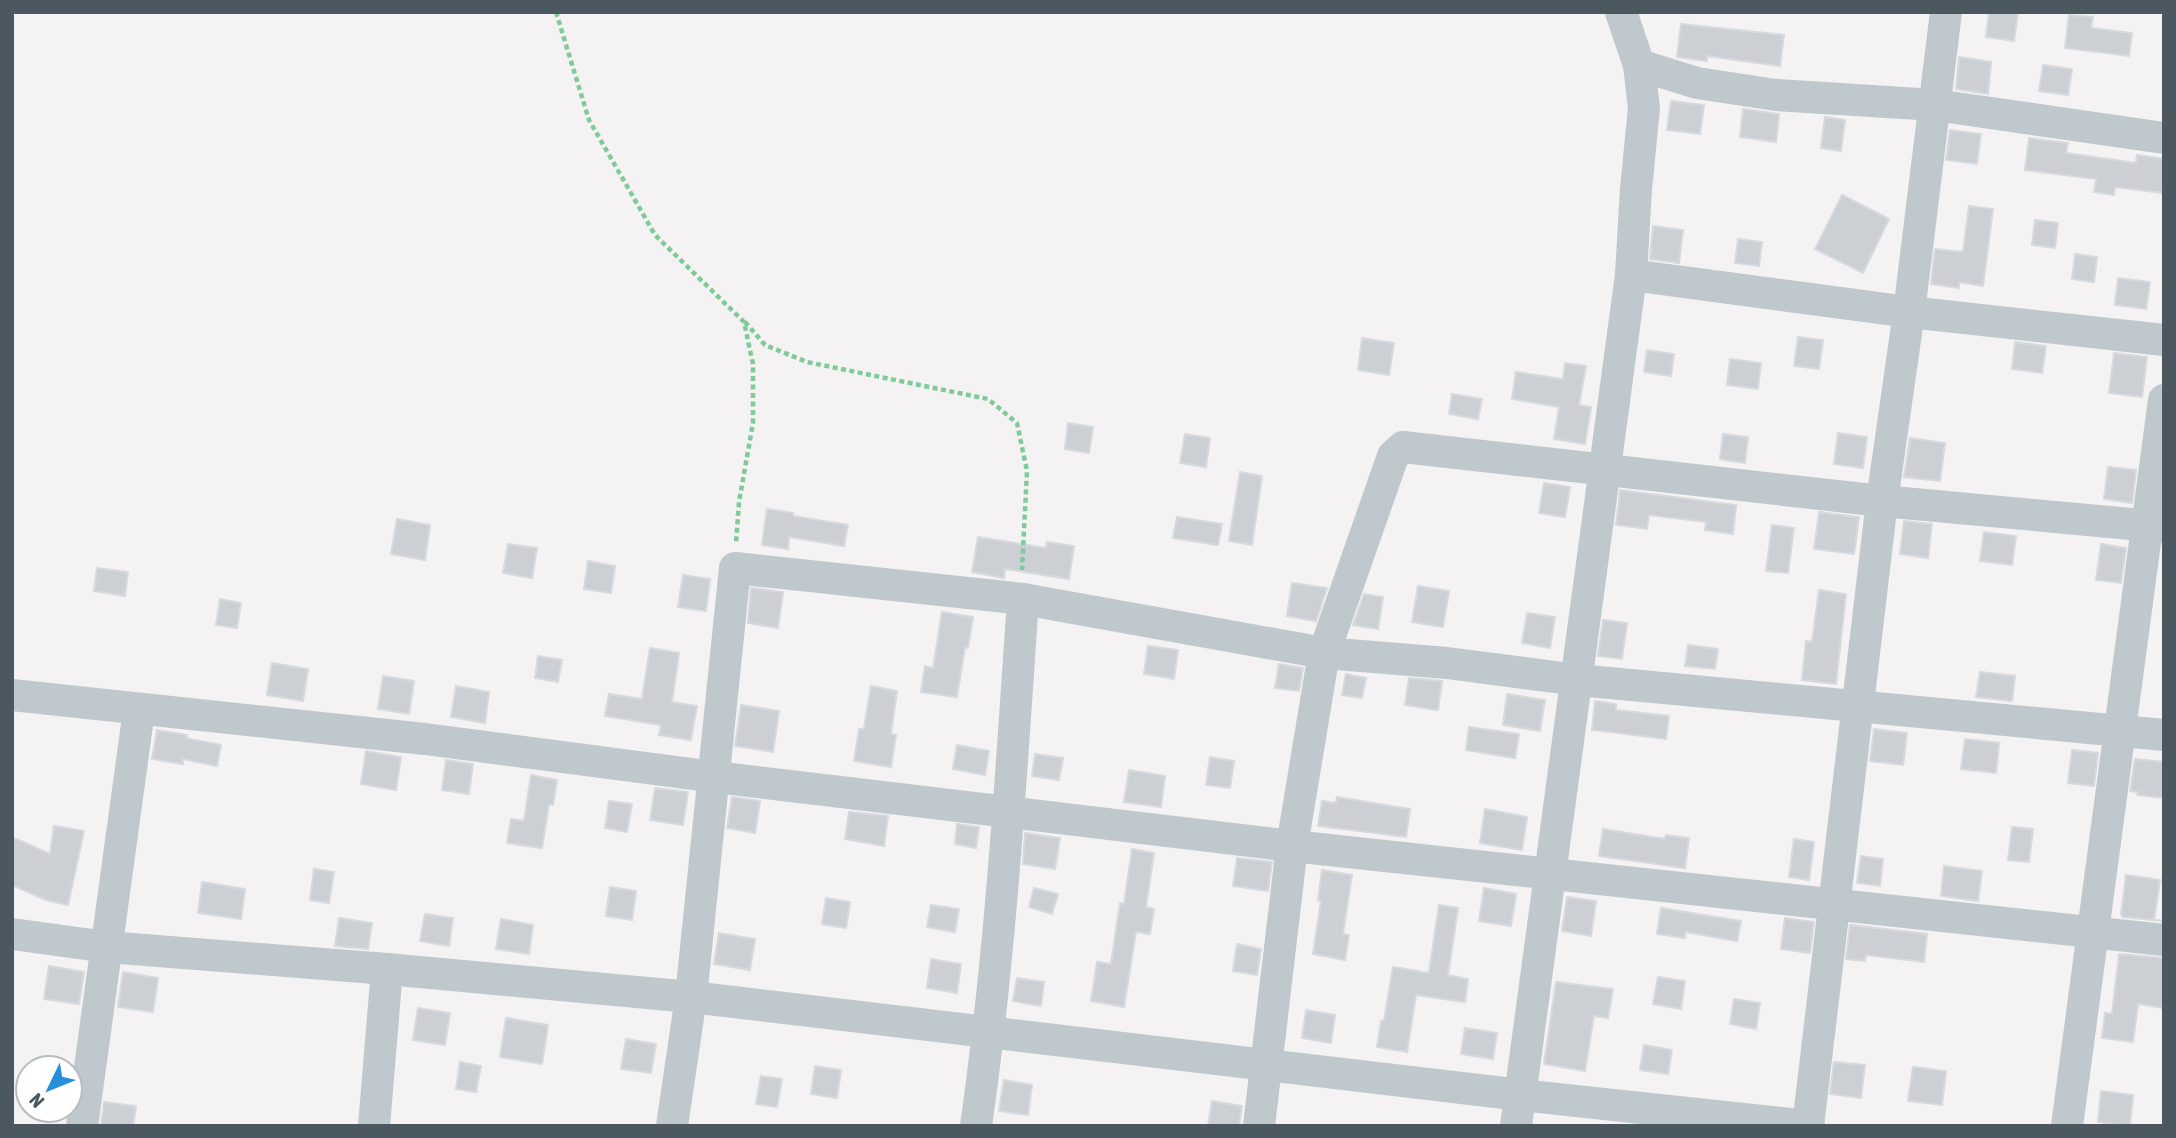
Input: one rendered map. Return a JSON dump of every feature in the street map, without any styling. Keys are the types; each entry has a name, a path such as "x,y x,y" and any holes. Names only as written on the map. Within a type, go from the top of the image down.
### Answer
{"street":[{"path":"1518,1110 1631,275 1644,108 1639,65 1621,12"},
{"path":"12,934 107,947 691,997 989,1031 1267,1064 1518,1110 1809,1126 1882,500 1947,12"},
{"path":"1639,65 1698,83 1776,95 1935,104 2164,138"},
{"path":"1631,275 1909,312 2164,340"},
{"path":"2067,1126 2121,730 2156,526 2164,400"},
{"path":"1259,1126 1292,846 1324,653 1393,456 1403,447 1882,500 2156,526"},
{"path":"673,1126 691,997 735,568 1023,599 1324,653 1447,663 1578,680 2164,735"},
{"path":"976,1126 989,1031 1009,811 1023,599"},
{"path":"12,695 425,739 715,777 1550,876 2164,940"},
{"path":"82,1126 139,710"},
{"path":"374,1126 387,969"}],"path":[{"path":"556,12 589,120 655,234 765,345 807,362 988,399 1017,423 1027,471 1022,556 1023,599"},
{"path":"735,568 739,502 753,423 753,364 744,322"}],"building":[{"path":"1989,12 2018,12 2014,41 1986,37"},
{"path":"2069,15 2093,17 2091,28 2132,33 2129,56 2065,48"},
{"path":"1681,24 1784,35 1780,66 1707,56 1707,61 1677,57"},
{"path":"1959,57 1991,62 1988,94 1956,89"},
{"path":"2043,65 2072,69 2068,95 2039,91"},
{"path":"1671,101 1704,105 1700,134 1667,130"},
{"path":"1743,109 1779,114 1776,142 1740,137"},
{"path":"1825,117 1845,120 1841,151 1821,148"},
{"path":"1950,130 1981,134 1977,164 1946,160"},
{"path":"2029,138 2068,143 2066,153 2136,163 2137,155 2164,159 2164,193 2115,187 2114,195 2094,192 2096,179 2025,170"},
{"path":"1842,195 1889,219 1863,273 1815,249"},
{"path":"1969,206 1993,209 1983,286 1959,282 1959,288 1931,284 1935,249 1963,252"},
{"path":"2035,220 2058,223 2055,248 2032,245"},
{"path":"1653,226 1683,230 1679,263 1650,259"},
{"path":"1738,239 1762,242 1759,266 1735,263"},
{"path":"2075,254 2097,257 2094,282 2072,279"},
{"path":"2118,278 2150,282 2146,309 2115,305"},
{"path":"1798,337 1823,340 1819,369 1794,366"},
{"path":"1362,338 1394,343 1389,375 1358,370"},
{"path":"2015,342 2046,346 2042,373 2012,369"},
{"path":"1647,350 1674,354 1671,376 1644,372"},
{"path":"2114,353 2147,357 2142,397 2109,393"},
{"path":"1730,359 1761,363 1758,389 1727,385"},
{"path":"1565,363 1586,366 1579,405 1591,407 1585,444 1554,439 1559,407 1512,399 1516,372 1563,379"},
{"path":"1452,394 1482,399 1478,419 1449,414"},
{"path":"1068,423 1093,427 1089,453 1065,449"},
{"path":"1838,433 1867,437 1863,468 1834,464"},
{"path":"1185,434 1210,438 1206,467 1180,463"},
{"path":"1723,434 1748,437 1745,463 1720,459"},
{"path":"1910,438 1945,443 1940,481 1904,477"},
{"path":"2108,467 2136,470 2132,503 2104,499"},
{"path":"1240,472 1262,476 1252,545 1229,541"},
{"path":"1544,483 1570,487 1565,517 1539,513"},
{"path":"1620,490 1736,505 1733,534 1705,530 1706,522 1649,515 1647,529 1616,525"},
{"path":"767,509 848,525 844,546 789,537 788,549 762,545"},
{"path":"1819,512 1859,517 1854,554 1814,549"},
{"path":"1177,517 1222,524 1218,545 1173,538"},
{"path":"397,519 430,525 425,560 391,554"},
{"path":"1904,521 1932,524 1928,558 1900,554"},
{"path":"1772,525 1794,528 1788,573 1766,571"},
{"path":"1984,532 2016,536 2012,565 1980,561"},
{"path":"978,537 1046,548 1047,542 1074,546 1069,579 1005,569 1004,578 972,572"},
{"path":"508,544 537,548 532,578 503,573"},
{"path":"2101,544 2126,548 2121,583 2096,580"},
{"path":"588,561 615,566 611,593 584,589"},
{"path":"97,568 128,572 125,596 94,591"},
{"path":"683,575 710,579 706,611 678,607"},
{"path":"1292,583 1327,588 1316,621 1287,616"},
{"path":"1418,586 1449,591 1443,627 1412,622"},
{"path":"751,588 783,592 778,628 748,623"},
{"path":"1819,590 1846,594 1836,684 1802,680 1806,641 1812,642"},
{"path":"1364,594 1383,597 1378,629 1353,625"},
{"path":"220,599 241,603 237,628 216,625"},
{"path":"942,612 973,617 957,697 921,692 925,666 933,668"},
{"path":"1527,613 1555,617 1550,648 1522,643"},
{"path":"1603,620 1627,623 1622,659 1598,656"},
{"path":"1688,645 1718,649 1715,669 1685,666"},
{"path":"1148,646 1178,650 1174,679 1144,674"},
{"path":"650,648 679,653 672,702 697,706 691,740 659,735 661,725 605,716 609,694 642,699"},
{"path":"538,656 562,660 558,682 535,678"},
{"path":"272,663 308,669 303,701 267,695"},
{"path":"1279,664 1303,668 1299,691 1275,688"},
{"path":"1980,672 2015,676 2012,701 1976,697"},
{"path":"1346,674 1366,678 1362,698 1342,695"},
{"path":"383,676 414,681 409,714 378,709"},
{"path":"1409,678 1442,681 1438,710 1405,705"},
{"path":"456,686 489,692 485,723 451,717"},
{"path":"871,686 897,691 891,734 896,735 891,767 854,761 859,729 864,729"},
{"path":"1507,694 1545,700 1540,731 1503,725"},
{"path":"1595,701 1616,704 1616,710 1669,716 1666,739 1592,730"},
{"path":"741,705 779,711 773,752 735,746"},
{"path":"1469,727 1519,734 1515,758 1466,750"},
{"path":"1874,729 1907,733 1903,765 1870,761"},
{"path":"157,730 221,745 217,766 183,759 183,764 152,759"},
{"path":"1965,739 1999,743 1996,773 1961,769"},
{"path":"957,745 989,751 985,775 953,769"},
{"path":"2072,750 2098,753 2094,786 2068,783"},
{"path":"366,751 401,757 396,790 361,784"},
{"path":"1035,754 1063,758 1059,780 1032,776"},
{"path":"1210,757 1234,761 1230,788 1206,785"},
{"path":"2135,759 2164,762 2164,798 2137,795 2138,792 2130,791"},
{"path":"446,760 473,764 469,794 442,790"},
{"path":"1129,770 1165,776 1161,807 1124,802"},
{"path":"531,775 557,780 553,805 549,804 542,848 507,843 511,819 524,821"},
{"path":"655,788 688,792 683,825 650,820"},
{"path":"732,797 760,801 755,833 727,828"},
{"path":"1337,797 1410,809 1406,837 1318,826 1322,801 1336,803"},
{"path":"609,801 632,804 627,832 605,828"},
{"path":"1485,809 1527,817 1522,850 1480,843"},
{"path":"849,812 888,816 884,846 845,839"},
{"path":"957,824 979,827 976,848 955,844"},
{"path":"54,826 84,831 68,905 46,900 12,885 12,837 50,854"},
{"path":"2012,827 2033,829 2029,862 2008,860"},
{"path":"1603,829 1665,839 1666,835 1689,838 1685,868 1599,856"},
{"path":"1025,833 1060,838 1055,869 1023,864"},
{"path":"1794,839 1814,842 1809,880 1789,877"},
{"path":"1132,849 1154,853 1146,907 1154,909 1150,934 1136,932 1124,1007 1091,1001 1097,962 1111,964 1120,903 1124,904"},
{"path":"1861,856 1883,859 1880,886 1857,883"},
{"path":"1237,858 1272,862 1268,891 1233,886"},
{"path":"1944,866 1982,871 1978,901 1941,896"},
{"path":"314,869 334,872 329,903 310,900"},
{"path":"1322,870 1352,875 1343,934 1349,935 1345,960 1313,954 1321,901 1318,900"},
{"path":"2126,875 2160,880 2154,920 2164,921 2123,917 2121,914"},
{"path":"202,882 245,889 241,919 198,913"},
{"path":"610,887 636,891 632,920 606,916"},
{"path":"1034,888 1058,894 1052,914 1029,907"},
{"path":"1484,888 1516,894 1511,926 1479,921"},
{"path":"1567,897 1596,901 1591,936 1562,931"},
{"path":"826,898 850,902 846,928 822,924"},
{"path":"931,905 959,909 955,932 927,927"},
{"path":"1439,905 1458,908 1448,975 1468,979 1465,1002 1416,995 1407,1052 1377,1047 1393,967 1429,973"},
{"path":"1661,908 1741,921 1737,941 1686,932 1685,938 1657,934"},
{"path":"425,914 453,918 449,946 420,941"},
{"path":"339,918 372,923 368,949 335,946"},
{"path":"1785,918 1814,922 1810,953 1781,949"},
{"path":"501,919 533,925 529,954 496,949"},
{"path":"1850,925 1927,934 1924,962 1866,955 1865,961 1846,959"},
{"path":"719,933 755,939 750,970 714,964"},
{"path":"1237,944 1261,949 1257,975 1233,971"},
{"path":"2119,954 2164,958 2164,1008 2138,1004 2133,1042 2102,1038 2105,1013 2112,1014"},
{"path":"931,959 961,964 957,993 927,988"},
{"path":"49,966 84,972 79,1004 44,999"},
{"path":"123,972 158,978 153,1012 118,1007"},
{"path":"1658,977 1685,981 1681,1009 1653,1004"},
{"path":"1017,978 1044,982 1041,1006 1013,1001"},
{"path":"1556,982 1613,989 1608,1018 1594,1016 1585,1071 1544,1064"},
{"path":"1734,999 1760,1003 1756,1029 1730,1024"},
{"path":"418,1008 450,1013 445,1045 413,1040"},
{"path":"1306,1010 1335,1015 1331,1043 1302,1038"},
{"path":"506,1018 548,1025 542,1064 500,1057"},
{"path":"1465,1028 1497,1033 1493,1059 1461,1054"},
{"path":"626,1039 656,1044 651,1073 621,1069"},
{"path":"1644,1045 1672,1050 1668,1074 1640,1070"},
{"path":"460,1062 481,1066 476,1092 456,1089"},
{"path":"1834,1062 1865,1065 1861,1098 1830,1094"},
{"path":"815,1066 841,1070 837,1098 811,1094"},
{"path":"1913,1067 1946,1071 1942,1105 1908,1101"},
{"path":"761,1076 782,1079 777,1107 756,1104"},
{"path":"1004,1080 1032,1085 1028,1115 999,1111"},
{"path":"2101,1091 2133,1095 2130,1126 2098,1122"},
{"path":"1212,1101 1242,1106 1239,1126 1208,1126"},
{"path":"104,1102 136,1106 133,1126 101,1126"}]}
